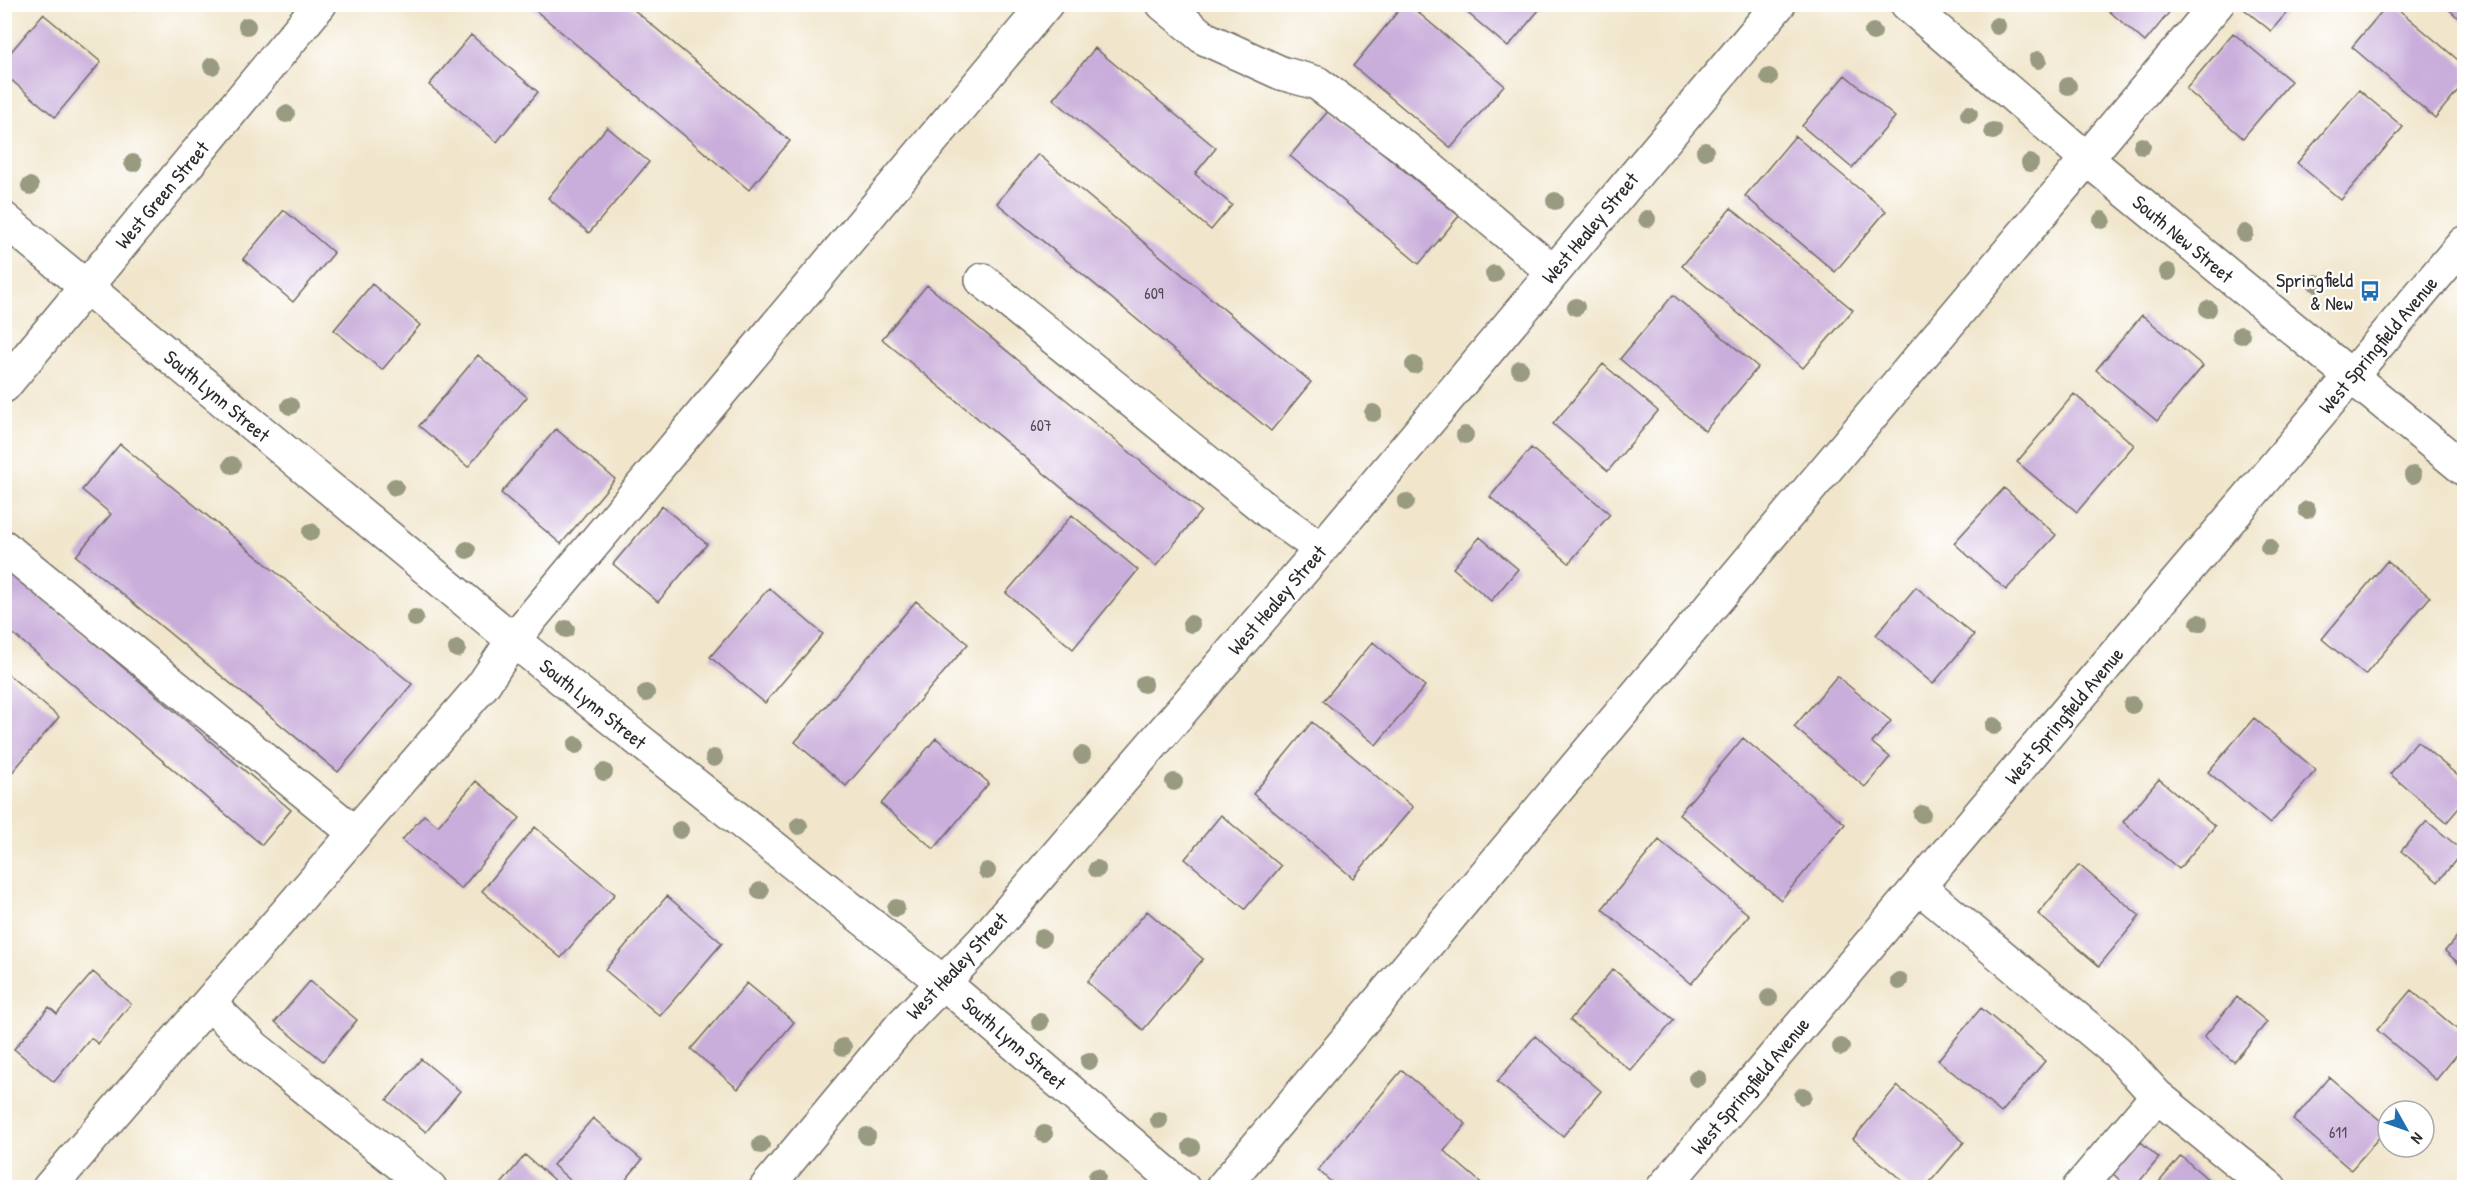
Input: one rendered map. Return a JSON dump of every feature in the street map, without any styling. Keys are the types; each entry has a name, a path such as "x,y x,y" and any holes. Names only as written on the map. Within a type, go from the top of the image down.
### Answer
{"street":[{"name":"West Green Street","path":"4,387 320,4"},
{"path":"49,1188 483,685 513,640 1046,4"},
{"path":"1163,4 1204,38 1281,73 1317,83 1408,150 1552,271"},
{"name":"West Healey Street","path":"766,1188 901,1026 944,983 1321,549 1552,271 1779,4"},
{"name":"South New Street","path":"1907,4 2087,159 2350,378 2464,469"},
{"path":"1222,1188 2217,4"},
{"name":"South Lynn Street","path":"4,219 513,640 944,983 1183,1188"},
{"name":"West Springfield Avenue","path":"1664,1188 2464,243"},
{"path":"982,280 1269,512 1321,549"},
{"path":"4,547 355,833"},
{"path":"1919,887 2117,1052 2157,1096 2270,1188"},
{"path":"209,1003 255,1048 430,1188"},
{"path":"2079,1188 2157,1096"}],"building":[{"path":"126,4 140,4 134,11"},
{"path":"528,4 627,4 790,141 749,190"},
{"path":"1404,4 1408,4 1504,85 1451,148 1353,66"},
{"path":"1457,4 1544,4 1508,47"},
{"path":"2101,4 2176,4 2145,42"},
{"path":"2388,4 2392,4 2464,65 2464,83 2435,118 2352,47"},
{"path":"2443,4 2464,4 2464,23"},
{"path":"2239,5 2280,5 2288,11 2271,31"},
{"path":"43,14 101,62 55,117 4,74 4,60"},
{"path":"2233,33 2291,81 2243,138 2186,89"},
{"path":"471,35 538,92 497,142 429,85"},
{"path":"1095,48 1216,148 1195,174 1232,205 1211,230 1053,99"},
{"path":"1845,75 1895,117 1852,168 1802,126"},
{"path":"2359,90 2403,127 2341,200 2297,163"},
{"path":"1330,109 1459,216 1419,264 1290,156"},
{"path":"607,127 649,162 589,233 548,198"},
{"path":"1795,136 1886,211 1835,272 1745,196"},
{"path":"1038,154 1311,382 1271,431 997,203"},
{"path":"1731,208 1853,310 1803,368 1682,266"},
{"path":"284,210 334,253 293,302 243,259"},
{"path":"372,284 420,325 382,370 334,330"},
{"path":"927,285 1201,511 1156,566 882,339"},
{"path":"1673,295 1758,367 1705,431 1620,359"},
{"path":"2142,315 2203,366 2157,421 2096,370"},
{"path":"478,355 527,397 468,467 419,426"},
{"path":"1603,364 1658,411 1608,471 1553,424"},
{"path":"2074,394 2134,445 2077,512 2017,462"},
{"path":"556,429 615,479 561,544 501,493"},
{"path":"120,444 412,684 338,772 76,556 111,514 82,490"},
{"path":"1531,448 1610,514 1569,563 1490,497"},
{"path":"2004,488 2056,535 2006,590 1954,543"},
{"path":"662,506 707,544 658,602 613,564"},
{"path":"1072,515 1138,570 1073,649 1006,593"},
{"path":"1480,537 1518,569 1491,601 1453,568"},
{"path":"2387,561 2430,597 2365,675 2322,639"},
{"path":"4,566 291,810 262,845 4,626"},
{"path":"1916,587 1974,635 1933,684 1876,635"},
{"path":"769,588 823,634 765,703 710,657"},
{"path":"916,601 968,644 846,786 795,742"},
{"path":"1373,642 1425,686 1376,745 1323,701"},
{"path":"4,671 59,717 4,782"},
{"path":"1837,676 1891,721 1872,743 1890,757 1865,787 1794,727"},
{"path":"2254,718 2316,770 2270,824 2208,772"},
{"path":"1312,722 1413,807 1353,878 1253,794"},
{"path":"936,738 989,783 934,849 881,804"},
{"path":"1743,738 1845,824 1781,900 1679,814"},
{"path":"2417,741 2464,781 2464,802 2447,822 2390,774"},
{"path":"2159,779 2215,826 2179,869 2123,822"},
{"path":"476,781 520,818 461,889 402,840 424,815 438,826"},
{"path":"1221,815 1281,866 1245,909 1185,859"},
{"path":"2427,821 2463,851 2438,882 2401,851"},
{"path":"535,827 615,894 561,958 482,891"},
{"path":"1659,840 1749,915 1691,984 1602,909"},
{"path":"2079,865 2140,916 2099,966 2038,914"},
{"path":"667,896 722,943 660,1016 605,970"},
{"path":"1147,911 1203,959 1143,1030 1087,982"},
{"path":"2464,928 2464,968 2445,951"},
{"path":"1613,969 1674,1020 1631,1071 1570,1020"},
{"path":"93,972 131,1004 98,1044 91,1038 54,1082 14,1049 49,1007 57,1014"},
{"path":"310,981 357,1020 323,1061 275,1022"},
{"path":"747,983 794,1022 738,1089 691,1049"},
{"path":"2411,990 2464,1035 2464,1046 2436,1080 2377,1030"},
{"path":"2237,997 2267,1022 2234,1062 2204,1037"},
{"path":"1981,1008 2045,1061 2001,1113 1938,1060"},
{"path":"1535,1036 1601,1091 1563,1136 1497,1082"},
{"path":"421,1059 460,1091 426,1132 387,1100"},
{"path":"1402,1070 1466,1124 1444,1151 1487,1188 1338,1188 1318,1170"},
{"path":"2329,1077 2376,1117 2376,1141 2351,1170 2293,1120"},
{"path":"1897,1086 1964,1142 1925,1188 1911,1188 1853,1139"},
{"path":"593,1118 642,1160 619,1188 579,1188 553,1165"},
{"path":"2141,1142 2159,1158 2134,1188 2129,1188 2113,1174"},
{"path":"525,1155 563,1188 498,1188"},
{"path":"2181,1156 2218,1188 2154,1188"}],"place":[{"name":"Springfield & New","path":"2370,291"}]}
